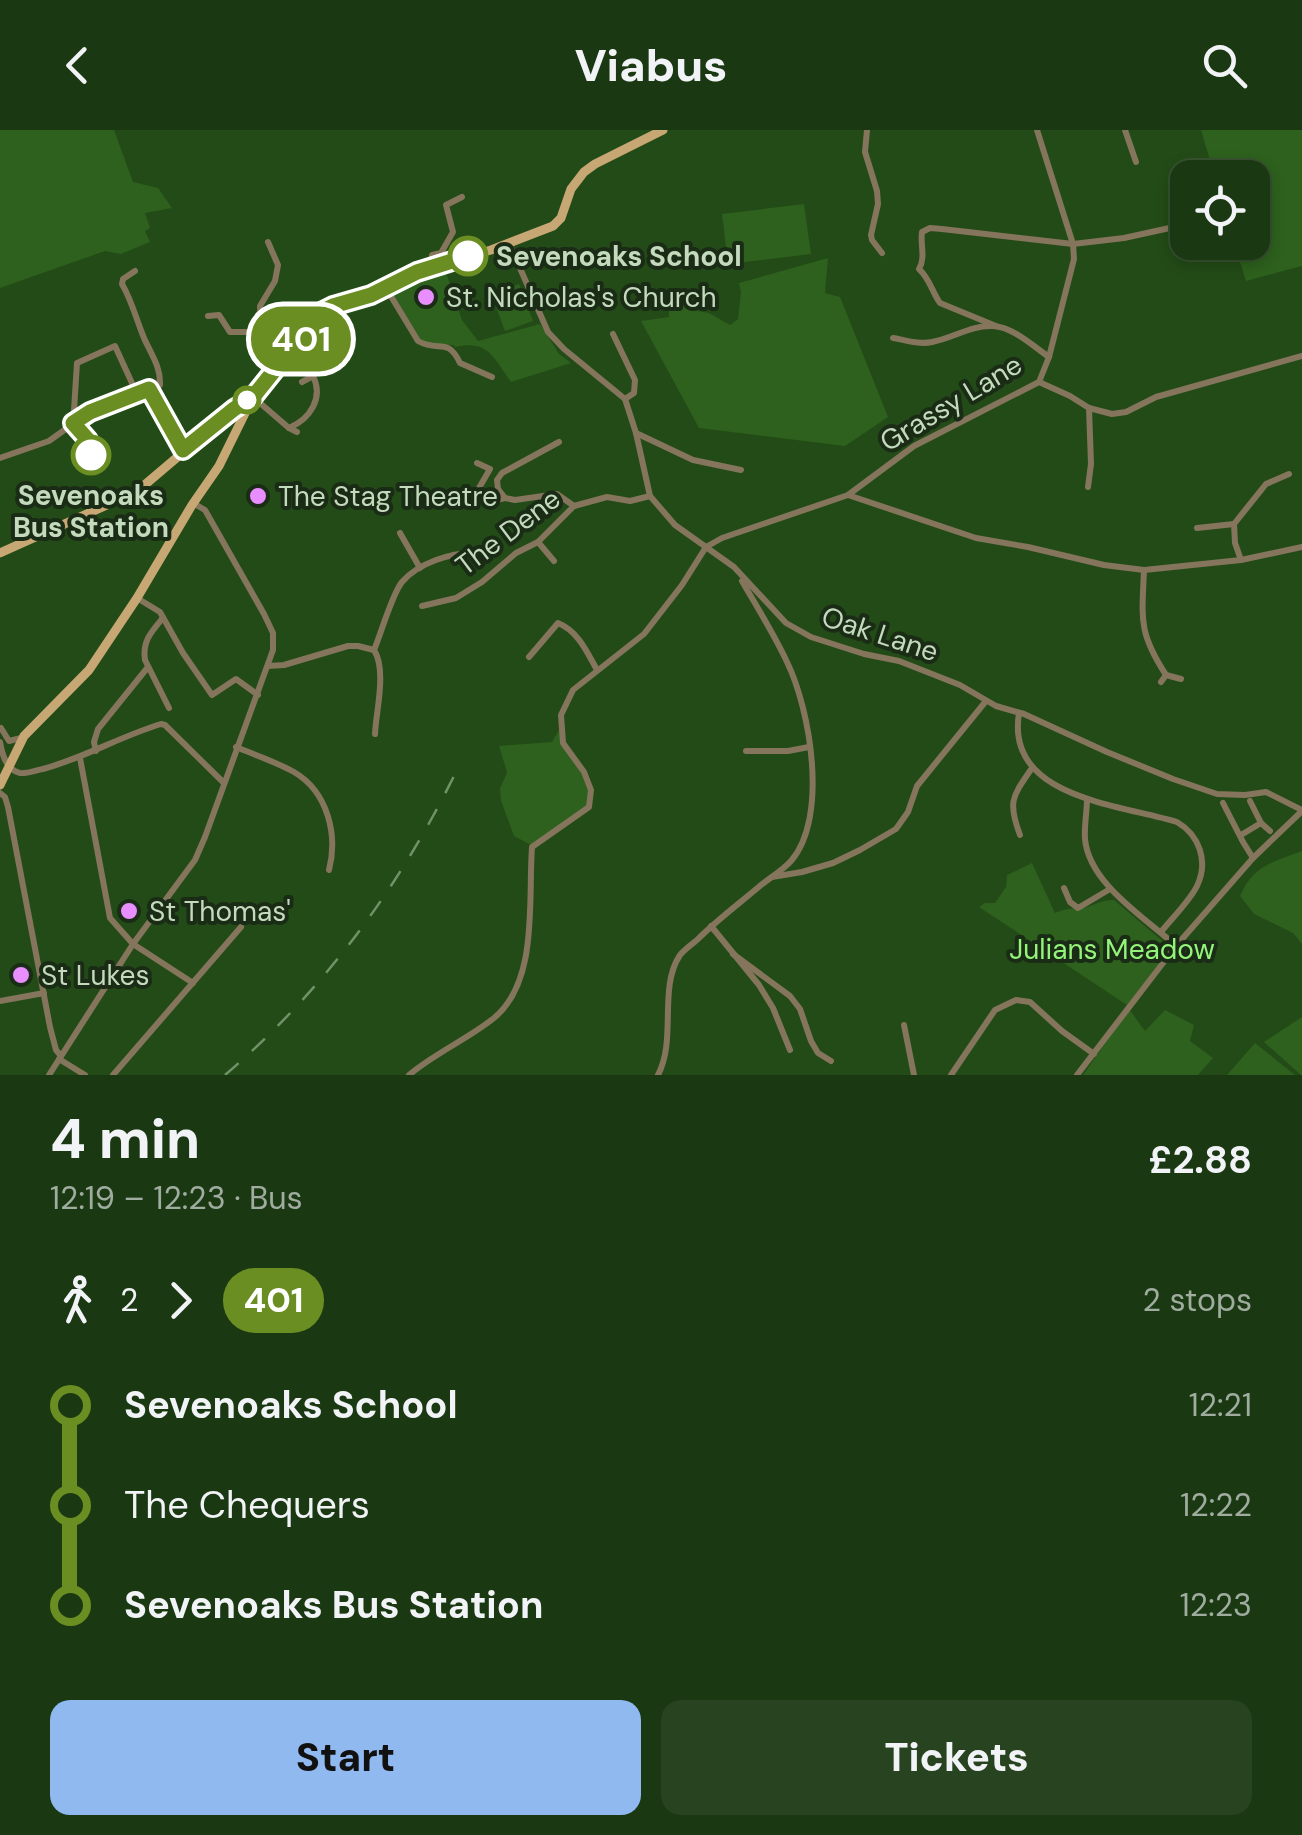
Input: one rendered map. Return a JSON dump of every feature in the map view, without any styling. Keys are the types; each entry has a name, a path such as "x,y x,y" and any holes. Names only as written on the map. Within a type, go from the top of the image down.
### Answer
{"main road":[{"path":"0,785 24,736 89,670 138,598 219,466 253,397 321,312 371,295 431,266 510,243 556,224 571,189 584,172 663,130"},
{"path":"0,553 134,492 253,397"},
{"path":"234,409 244,415"}],"street":[{"path":"867,130 865,152 878,204 870,235 882,253"},
{"name":"Grassy Lane","path":"706,547 848,495 914,446 1039,382 1074,259 1073,244 1036,130"},
{"path":"1126,130 1136,162"},
{"path":"431,266 432,255 440,254 453,232 446,205 462,196"},
{"path":"1049,357 1018,336 940,303 919,268 923,262 922,232 930,228 1073,244 1170,228"},
{"path":"268,242 278,265 276,281 260,306 261,332 282,364"},
{"path":"510,243 548,332 625,400 650,496"},
{"path":"0,458 48,440 90,412 160,385 160,372 122,284 135,270"},
{"path":"386,288 418,341 427,346 446,346 454,350 460,362 492,376"},
{"path":"208,316 219,315 230,332 261,332"},
{"path":"893,338 937,342 968,330 996,326"},
{"path":"613,334 636,380 634,393 625,400"},
{"path":"76,421 76,363 115,346 138,394"},
{"path":"1039,382 1088,408 1112,414 1126,412 1156,397 1302,356"},
{"path":"289,428 300,423 318,398 313,376 302,382"},
{"path":"253,397 297,432"},
{"path":"1088,408 1088,487"},
{"path":"636,433 694,460 741,470"},
{"path":"505,498 498,489 497,480 502,473 556,447"},
{"path":"477,464 490,470 480,485 480,496"},
{"path":"1241,560 1234,524 1266,484 1289,474"},
{"path":"457,493 470,499 480,496"},
{"path":"480,496 492,502 558,494 574,506"},
{"path":"848,495 976,538 1144,570 1241,560 1302,546"},
{"name":"The Dene","path":"422,606 452,599 482,582 521,550 538,542 574,506 607,497 630,500 650,496"},
{"name":"Oak Lane","path":"650,496 675,525 734,567 786,624 811,638 899,661 960,685 996,706 1213,792 1230,796 1266,792 1302,810"},
{"path":"49,1075 133,944 194,860 273,650 273,633 264,614 205,510 193,503"},
{"path":"1197,528 1234,524"},
{"path":"400,533 420,568"},
{"path":"538,542 549,559"},
{"path":"409,1075 494,1017 511,1000 529,938 532,847 588,808 591,790 584,772 563,743 561,714 574,690 644,634 706,547"},
{"path":"374,650 400,584 420,568 444,558 476,553"},
{"path":"658,1075 666,1055 673,973 680,955 790,861 806,834 812,808 813,771 799,692 788,663 734,567"},
{"path":"1144,570 1142,616 1146,639 1164,678 1182,678"},
{"path":"138,598 160,612 212,695 236,679 258,695"},
{"path":"162,619 146,640 144,652 169,708"},
{"path":"529,656 558,623 570,628 597,670"},
{"path":"268,666 284,666 348,646 374,650 380,659 375,734"},
{"path":"96,751 98,729 148,667"},
{"path":"770,878 833,862 896,829 908,812 917,786 986,701"},
{"path":"1018,712 1015,734 1032,768 1058,788 1177,822 1187,828 1198,844 1203,861 1197,886 1161,932"},
{"path":"0,718 3,756 17,772 27,773 80,758 162,724 224,783"},
{"path":"1,728 9,741 24,736"},
{"path":"746,751 788,751 809,746"},
{"path":"236,747 296,774 318,797 333,833 329,870"},
{"path":"80,758 110,918 133,944 192,983"},
{"path":"1020,834 1012,813 1012,797 1032,768"},
{"path":"0,793 8,806 56,1050 60,1058 85,1075"},
{"path":"1087,799 1085,842 1096,869 1110,889 1176,946"},
{"path":"1250,801 1260,823 1270,831"},
{"path":"1223,803 1253,858"},
{"path":"1077,1075 1176,946 1253,858 1302,810"},
{"path":"1241,835 1260,823"},
{"path":"1064,888 1070,902 1078,908 1110,889"},
{"path":"711,926 774,1008 790,1050"},
{"path":"113,1075 241,927"},
{"path":"733,954 790,996 800,1009 810,1041 818,1053 831,1061"},
{"path":"0,1001 44,994"},
{"path":"952,1075 995,1010 1016,1000 1030,1002 1094,1054"},
{"path":"904,1025 914,1075"}],"green space":[{"path":"0,130 114,130 133,182 158,188 172,208 145,213 150,228 145,231 150,242 121,254 105,251 0,288"},
{"path":"1201,130 1302,130 1302,266 1246,281 1239,260 1270,260 1270,160 1210,160"},
{"path":"804,204 811,254 728,264 722,214"},
{"path":"828,258 825,293 840,297 888,417 845,446 699,428 641,321 669,317 669,293 685,293 687,309 709,313 730,325 738,319 739,283"},
{"path":"444,266 462,320 478,341 540,324 559,354 571,363 511,382 483,348 427,345 419,340 389,289"},
{"name":"Sevenoaks School","path":"519,284 533,321 505,331 491,294"},
{"path":"559,730 562,743 591,789 588,807 533,846 514,836 501,801 500,789 507,772 499,746 552,742"},
{"path":"1302,851 1302,944 1293,933 1254,914 1240,896 1258,871"},
{"name":"Julians Meadow","path":"1032,863 1055,913 1114,900 1166,944 1169,950 1127,1005 979,907 995,903 1006,887 1007,875"},
{"path":"1129,1009 1145,1031 1165,1010 1194,1025 1190,1041 1213,1058 1198,1075 1083,1075"},
{"path":"1302,1017 1302,1075 1301,1075 1264,1042"},
{"path":"1255,1043 1295,1075 1227,1075"}],"railway":[{"path":"225,1075 294,1009 355,936 409,858 455,774"}],"bus line":[{"name":"401","path":"91,455 88,440 73,423 88,413 149,389 183,450 253,397 321,312 371,295 437,264 468,256"}],"place":[{"name":"Sevenoaks School","path":"468,256"},
{"name":"St. Nicholas's Church","path":"426,297"},
{"name":"Sevenoaks Bus Station","path":"91,455"},
{"name":"The Stag Theatre","path":"258,496"},
{"name":"St Thomas'","path":"129,911"},
{"name":"St Lukes","path":"21,975"}]}
